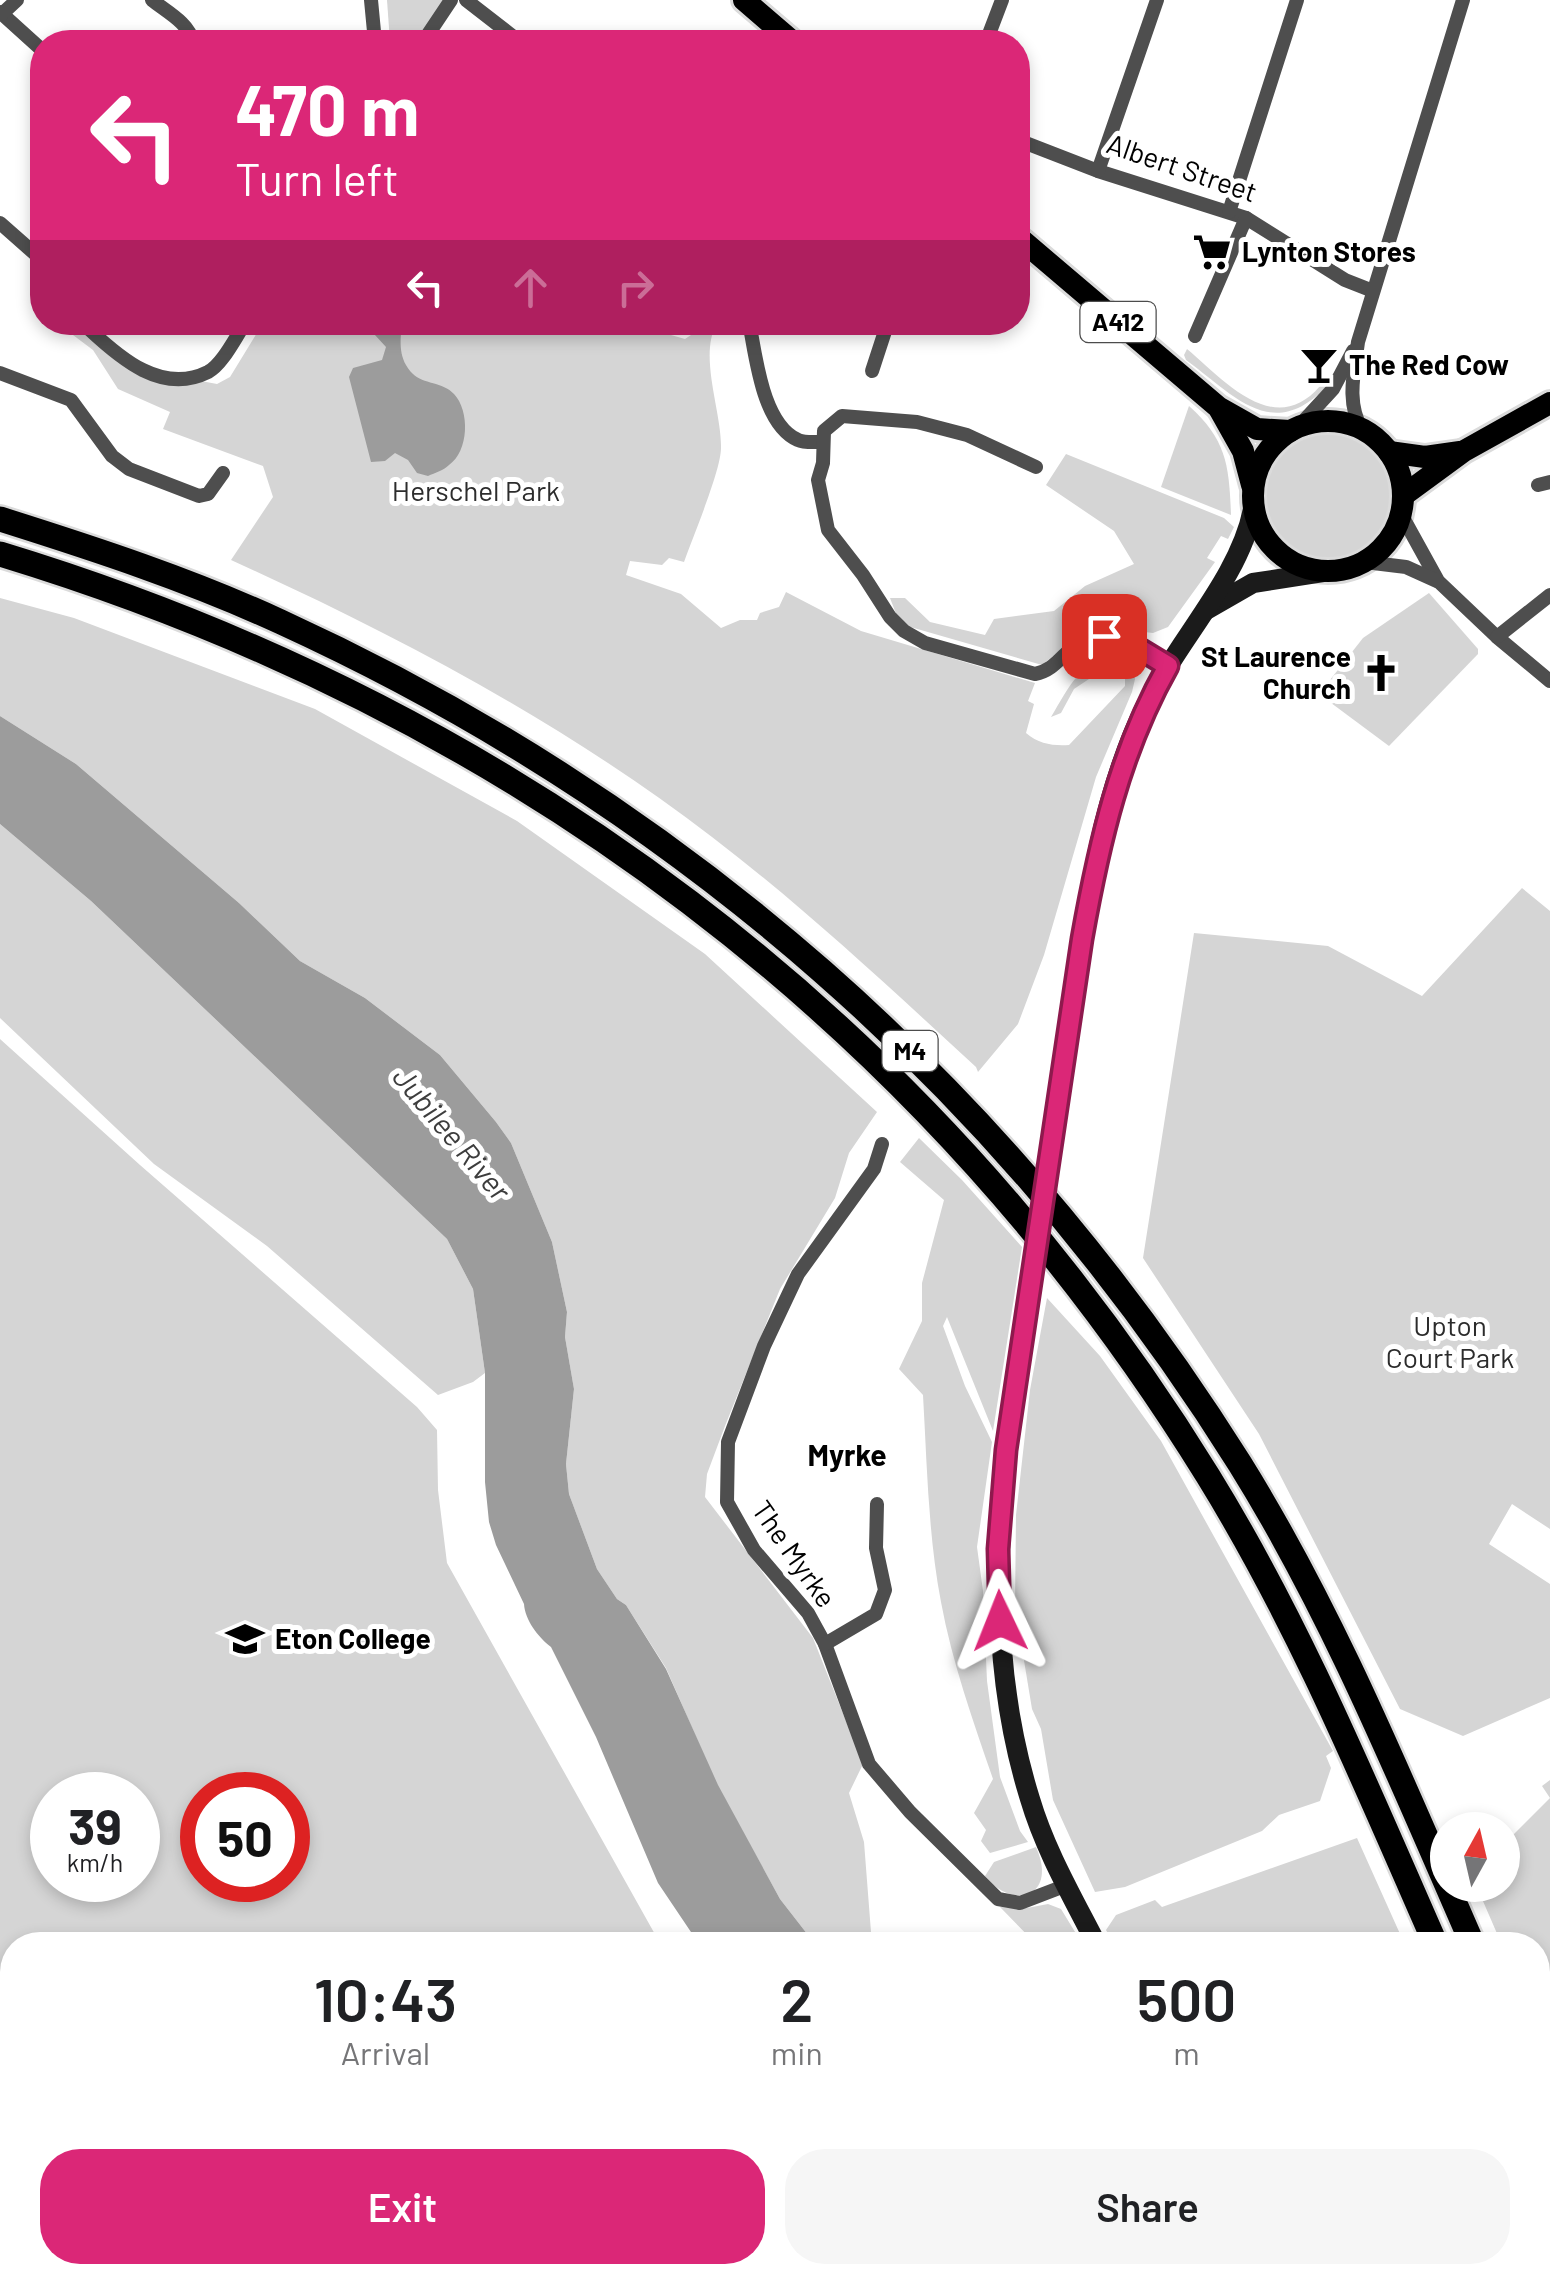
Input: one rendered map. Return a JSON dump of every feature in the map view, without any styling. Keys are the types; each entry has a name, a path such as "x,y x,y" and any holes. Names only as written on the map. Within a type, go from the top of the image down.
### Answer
{"highway":[{"name":"M4","path":"0,519 151,568 218,595 341,650 453,708 573,780 682,856 860,1002 980,1121 1080,1237 1160,1343 1241,1466 1308,1585 1467,1932"},
{"name":"M4","path":"0,554 120,592 249,644 397,714 478,760 636,860 797,990 874,1060 1048,1247 1182,1434 1287,1615 1430,1932"}],"main road":[{"path":"744,0 779,30"},
{"name":"A412","path":"1030,247 1218,408 1257,429 1294,429"},
{"path":"1402,504 1464,451 1550,403"},
{"name":"A412","path":"1218,408 1243,451 1253,499"},
{"path":"1090,1932 1042,1833 1023,1774 1010,1709 1000,1621 1000,1511 1087,914 1118,778 1136,726 1168,666 1242,549 1264,456 1294,429 1320,422 1342,422 1362,430 1389,452 1400,472 1402,504 1394,532 1382,550 1345,570 1253,583 1204,611"},
{"path":"1389,452 1425,457 1464,451"},
{"path":"1253,499 1259,528 1270,545 1284,558 1323,572"}],"street":[{"path":"17,0 1,13 30,39"},
{"path":"152,0 188,30"},
{"path":"372,0 373,30"},
{"path":"431,30 452,0"},
{"path":"466,0 505,30"},
{"path":"991,30 1002,0"},
{"path":"1098,171 1156,0"},
{"path":"1229,212 1296,0"},
{"path":"1362,430 1354,416 1351,395 1358,342 1463,0"},
{"name":"Albert Street","path":"1030,145 1098,171 1246,218 1345,280 1374,292"},
{"path":"1195,336 1246,218"},
{"path":"0,223 30,249"},
{"path":"96,335 140,372 189,378 211,371 237,335"},
{"path":"751,335 762,387 781,428 800,442 822,442"},
{"path":"872,371 884,335"},
{"path":"1294,429 1333,389 1358,342"},
{"path":"0,373 70,400 112,456 129,469 199,496 208,494 222,472"},
{"path":"1036,467 967,435 917,422 842,416 824,431 818,480 828,530 904,631 925,643 1034,674 1052,668 1077,642 1104,636 1130,643 1168,666"},
{"path":"1402,504 1438,582"},
{"path":"1365,562 1406,567 1438,582 1550,681"},
{"path":"1497,637 1550,595"},
{"name":"The Myrke","path":"882,1144 874,1169 798,1274 764,1346 728,1442 727,1502 754,1550 792,1591 826,1644 870,1764 910,1812 998,1898 1020,1903 1067,1885"},
{"path":"826,1644 876,1614 881,1602 885,1590 876,1548 876,1504"}],"green space":[{"path":"387,0 444,0 423,30 389,30"},
{"name":"Herschel Park","path":"73,335 104,335 142,370 217,384 230,377 256,335 671,335 685,339 691,335 712,335 710,368 721,448 712,487 684,562 669,558 662,565 630,561 626,575 681,594 721,628 740,620 757,620 760,613 779,607 786,592 861,631 1035,683 1028,701 1034,704 1026,733 1052,745 1069,745 1125,686 1125,671 1110,665 1074,689 1061,713 1051,717 1081,672 1101,661 1131,661 1135,679 1132,692 1096,777 1044,955 1018,1024 978,1072 814,920 656,796 540,720 418,651 231,560 273,497 263,466 163,429 170,412 118,389 93,350"},
{"path":"1187,349 1233,388 1267,406 1285,407 1303,401 1320,386 1328,385 1290,411 1272,413 1255,408 1221,387 1186,360"},
{"path":"1189,406 1211,430 1224,455 1231,515 1161,487"},
{"path":"1328,433 1353,438 1373,452 1387,472 1392,497 1387,522 1373,542 1353,556 1328,561 1303,556 1283,542 1269,522 1264,497 1269,472 1283,452 1303,438"},
{"path":"1066,454 1224,518 1234,527 1228,539 1221,536 1207,558 1215,562 1168,627 1153,633 1112,628 1078,636 1042,665 900,624 890,598 905,598 930,622 985,635 994,619 1054,611 1085,586 1134,564 1114,531 1046,485"},
{"path":"1429,593 1478,649 1478,654 1389,746 1319,694 1363,638"},
{"path":"0,598 74,618 315,709 517,821 705,954 877,1112 849,1153 835,1198 780,1289 707,1474 705,1497 813,1638 863,1764 849,1793 864,1842 871,1932 806,1932 780,1899 717,1785 666,1668 626,1605 617,1599 597,1569 569,1494 566,1464 574,1389 565,1337 567,1312 552,1242 511,1143 496,1122 440,1055 365,998 300,961 239,903 76,764 0,716"},
{"path":"0,824 91,901 447,1239 473,1289 485,1373 473,1382 438,1395 267,1246 154,1164 0,1018"},
{"name":"Upton Court Park","path":"1522,888 1550,911 1550,1529 1512,1504 1489,1544 1550,1584 1550,1698 1463,1736 1400,1709 1259,1434 1143,1258 1194,933 1328,946 1422,996"},
{"name":"Eton College","path":"0,1039 417,1407 437,1430 438,1490 447,1563 654,1932 0,1932"},
{"path":"919,1138 1022,1247 993,1431 947,1317 943,1326 965,1386 992,1442 977,1547 987,1681 1000,1777 1028,1842 990,1853 981,1841 986,1830 974,1813 993,1779 957,1669 941,1602 931,1525 923,1395 899,1369 922,1321 922,1283 944,1200 900,1162"},
{"path":"1047,1298 1100,1356 1161,1441 1333,1751 1326,1756 1331,1768 1320,1801 1279,1815 1262,1831 1125,1887 1095,1892 1053,1800 1041,1729 1032,1709 1015,1606 1016,1515 1030,1390"},
{"path":"1550,1780 1550,1798 1542,1786"},
{"path":"1550,1798 1550,1932 1496,1932 1483,1902 1520,1902 1520,1828"},
{"path":"1357,1838 1399,1932 1106,1930 1116,1915 1155,1900 1162,1907"},
{"path":"1036,1847 1041,1877 1030,1893 1008,1894 985,1876 994,1862"},
{"path":"1048,1904 1061,1909 1075,1932 1024,1932 1000,1907"}],"water":[{"path":"375,335 401,335 401,350 408,368 417,377 449,390 463,410 464,441 456,459 428,476 417,473 408,460 395,453 385,461 371,462 349,377 353,368 382,360 386,347"},
{"name":"Jubilee River","path":"0,716 76,764 239,903 300,961 365,998 440,1055 496,1122 511,1143 552,1242 567,1312 565,1337 574,1389 566,1464 569,1494 597,1569 617,1599 626,1605 666,1669 718,1785 780,1899 806,1932 691,1932 658,1883 596,1737 551,1647 530,1622 496,1545 485,1482 485,1373 473,1289 447,1239 91,901 0,824"}],"place":[{"name":"Lynton Stores","path":"1212,252"},
{"name":"The Red Cow","path":"1319,365"},
{"name":"St Laurence Church","path":"1381,673"},
{"name":"Eton College","path":"245,1639"}],"district":[{"name":"Myrke","path":"847,1456"}],"route":[{"path":"1000,1621 998,1549 1006,1450 1082,939 1126,753 1168,666 1130,643 1104,636"}]}
